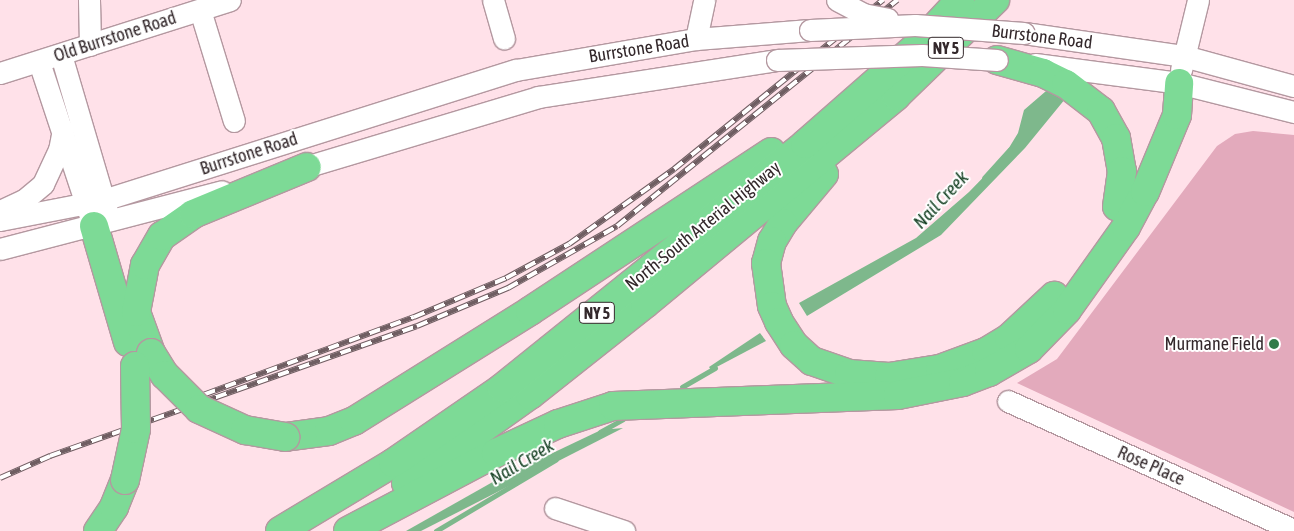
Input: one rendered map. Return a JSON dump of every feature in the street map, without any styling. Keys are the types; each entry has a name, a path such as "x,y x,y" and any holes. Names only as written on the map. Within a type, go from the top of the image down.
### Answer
{"highway":[{"name":"North-South Arterial Highway","path":"280,531 393,463 502,388 686,242 893,66 960,0"},
{"name":"North-South Arterial Highway","path":"328,531 442,460 530,395 896,96 996,0"},
{"path":"997,60 1043,73 1066,84 1101,111 1116,138 1122,171 1117,207"},
{"path":"98,213 143,360 165,375 199,409 245,430 285,437 329,431 354,421 530,311 893,66"},
{"path":"896,96 799,202 772,241 766,263 772,306 794,345 812,361 849,374 889,377 940,369 986,352 1040,312 1104,229 1140,162 1159,109 1179,83"},
{"path":"348,531 496,453 558,424 613,406 898,395 963,382 988,372 1029,349 1067,310 1126,227 1145,192 1177,115 1179,83"},
{"path":"136,312 145,265 162,236 174,225 193,214 307,167"},
{"path":"98,213 136,312 143,360 136,429 125,480 114,507 98,531"}],"street":[{"path":"89,0 90,45"},
{"name":"Old Burrstone Road","path":"0,73 230,0"},
{"path":"493,0 504,38"},
{"path":"696,39 704,0"},
{"path":"838,0 863,14 915,25"},
{"path":"1179,83 1198,0"},
{"path":"200,10 234,121"},
{"name":"Burrstone Road","path":"0,249 98,213 516,70 696,39 810,30 915,25 1024,32 1184,56 1294,86"},
{"path":"61,55 98,213"},
{"name":"Burrstone Road","path":"0,220 98,213 307,167 538,97 777,60 922,55 997,60 1179,83 1294,112"},
{"path":"39,62 63,129 98,213"},
{"path":"0,210 24,200 43,184 59,150 63,129"},
{"name":"Rose Place","path":"1008,401 1294,530"},
{"path":"555,508 624,531"}],"shaded area":[{"path":"1053,85 1070,93 1025,148 941,235 807,316 799,303 916,238 969,192 1004,156 1018,133 1024,110"},
{"path":"1253,131 1294,135 1294,512 1017,383 1057,359 1217,146 1235,134"},
{"path":"760,333 766,341 711,370 709,367"},
{"path":"623,428 421,531 406,531 498,479 601,430"}],"waterway":[{"name":"Nail Creek","path":"984,178 1009,150"},
{"name":"Nail Creek","path":"682,387 715,368"},
{"name":"Nail Creek","path":"600,432 623,419"},
{"name":"Nail Creek","path":"436,531 555,460"}],"railway":[{"path":"184,402 414,317 506,278 569,244 674,169 883,0"},
{"path":"0,478 50,456 417,326 508,288 617,226 897,0"}],"place":[{"name":"Murmane Field","path":"1274,344"}]}
